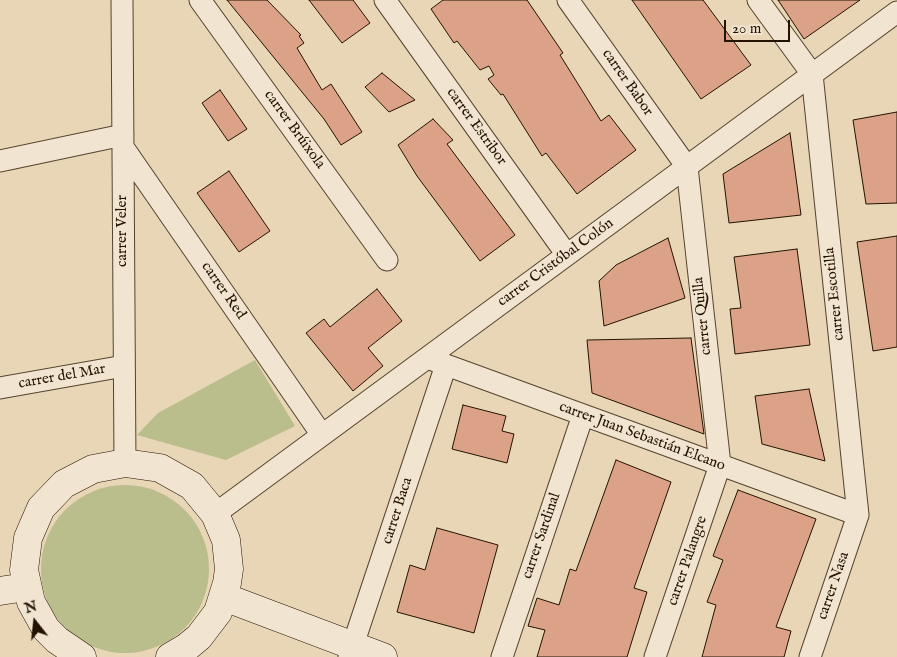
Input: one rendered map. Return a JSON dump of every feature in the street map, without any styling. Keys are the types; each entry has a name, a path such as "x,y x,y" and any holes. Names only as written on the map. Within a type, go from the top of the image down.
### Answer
{"street":[{"name":"carrer Veler","path":"122,0 125,463"},
{"name":"carrer Brúixola","path":"200,0 387,260"},
{"name":"carrer Estribor","path":"386,0 567,255"},
{"name":"carrer Babor","path":"568,0 687,167"},
{"path":"758,0 812,74"},
{"name":"carrer Cristóbal Colón","path":"215,514 322,435 437,362 567,255 897,12"},
{"name":"carrer Escotilla","path":"812,74 858,515"},
{"path":"0,161 123,141"},
{"name":"carrer Red","path":"123,141 322,435"},
{"name":"carrer Quilla","path":"687,167 720,465"},
{"name":"carrer Juan Sebastián Elcano","path":"437,362 858,515"},
{"name":"carrer Baca","path":"351,652 437,362"},
{"name":"carrer del Mar","path":"0,388 124,366"},
{"name":"carrer Sardinal","path":"502,657 583,415"},
{"path":"82,657 57,640 46,629 31,602 24,570 28,538 33,522 51,495 64,484 85,472 108,464 125,463 160,468 177,476 192,486 215,514 222,526 229,569 224,597 218,612 199,637 170,657"},
{"name":"carrer Palangre","path":"655,657 720,465"},
{"name":"carrer Nasa","path":"810,657 858,515"},
{"path":"0,591 26,586"},
{"path":"224,597 351,652 383,657"}],"green space":[{"path":"255,360 295,426 226,460 137,435 158,413"},
{"path":"133,485 157,491 185,509 203,537 208,553 208,585 203,601 185,629 172,639 149,650 117,653 101,650 85,643 71,634 60,623 44,593 41,561 44,545 51,529 60,515 71,504 101,488"}],"building":[{"path":"227,0 267,0 301,35 299,36 304,43 297,48 322,90 331,84 362,132 341,145 324,119"},
{"path":"309,0 353,0 370,23 342,43"},
{"path":"443,0 527,0 563,53 560,55 601,121 609,115 636,150 577,194 546,153 542,156 503,94 501,95 488,79 494,75 489,66 480,70 457,41 454,43 431,9"},
{"path":"632,0 703,0 751,65 701,99"},
{"path":"778,0 860,0 804,39"},
{"path":"382,73 415,100 389,112 365,87"},
{"path":"220,90 247,129 228,141 202,103"},
{"path":"897,112 897,203 866,204 853,120"},
{"path":"433,119 453,140 447,144 515,235 480,261 417,176 398,145"},
{"path":"790,133 801,215 729,223 723,174"},
{"path":"229,171 270,231 239,252 197,193"},
{"path":"897,236 897,347 873,351 857,242"},
{"path":"668,238 685,298 604,326 599,281 616,265"},
{"path":"797,249 810,345 735,354 730,309 741,308 734,257"},
{"path":"377,289 402,321 368,348 383,366 353,391 306,333 324,319 330,327"},
{"path":"691,338 704,434 592,393 587,340"},
{"path":"809,389 825,461 762,444 755,396"},
{"path":"463,405 506,416 502,431 514,434 507,463 452,449"},
{"path":"616,460 671,482 634,588 647,592 627,657 537,657 545,630 528,626 537,598 559,605 570,569 576,571"},
{"path":"738,490 816,519 776,627 791,631 784,657 702,657 716,605 707,602 723,560 713,556"},
{"path":"437,528 498,545 474,633 397,612 410,565 425,570"}]}
